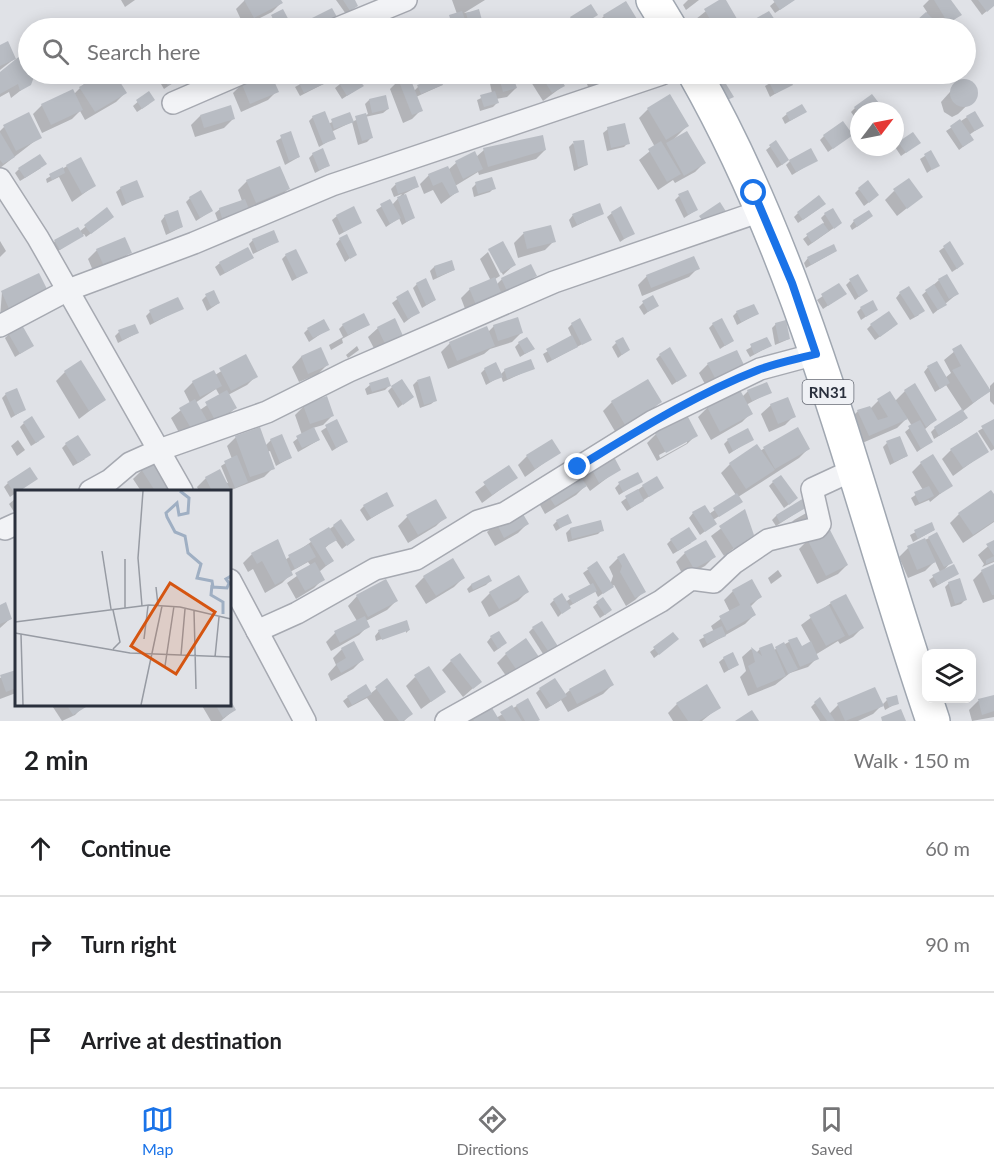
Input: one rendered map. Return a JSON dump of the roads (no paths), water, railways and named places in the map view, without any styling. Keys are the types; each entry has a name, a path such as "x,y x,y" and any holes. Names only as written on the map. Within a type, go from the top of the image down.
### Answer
{"main road":[{"name":"RN31","path":"700,84 739,158 792,283 933,721"}],"street":[{"path":"362,18 406,0"},
{"path":"173,103 217,84"},
{"path":"0,326 68,290 194,243 332,185 632,84"},
{"path":"0,179 68,290 181,490"},
{"path":"93,490 110,480 130,463 159,450 267,412 349,371 554,282 762,211"},
{"path":"257,631 375,569 417,559 478,521 505,513 653,421 737,379 759,369 816,354"},
{"path":"446,721 661,601 692,579 714,582 734,563 768,540 817,528 820,524 812,489 853,470"},
{"path":"231,582 305,721"}]}
